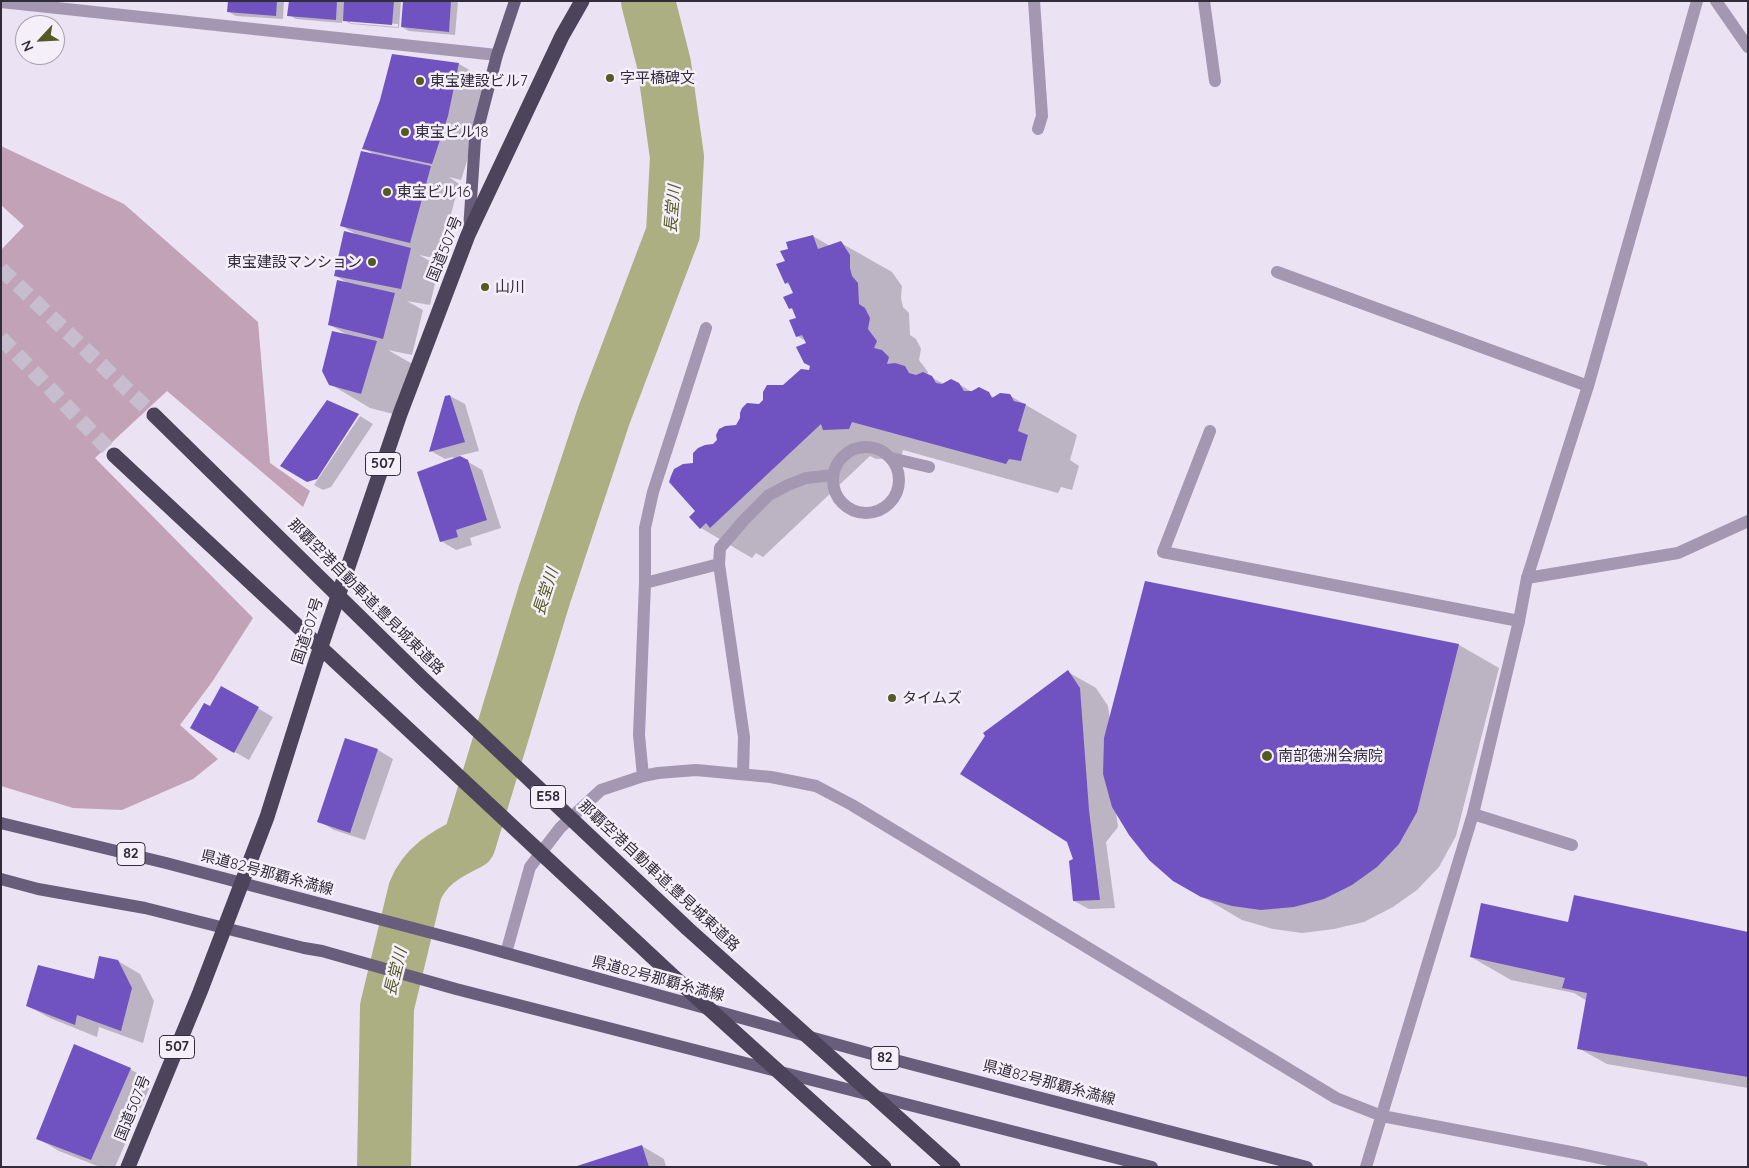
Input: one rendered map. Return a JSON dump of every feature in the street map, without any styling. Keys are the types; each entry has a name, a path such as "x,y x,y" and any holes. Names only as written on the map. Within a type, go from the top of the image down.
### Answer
{"highway":[{"name":"国道507号","path":"128,1167 200,992 275,795 316,661 400,414 468,234 562,36 582,1"},
{"name":"那覇空港自動車道;豊見城東道路","path":"154,415 423,679 688,929 953,1167"},
{"path":"114,455 674,977 884,1167"}],"main road":[{"path":"468,234 475,140 497,55 515,1"},
{"name":"県道82号那覇糸満線","path":"1,823 166,863 466,942 877,1056 1307,1167"},
{"path":"1,879 38,889 144,908 349,958 456,989 1152,1167"}],"street":[{"path":"1034,1 1042,116 1038,129"},
{"path":"1204,1 1215,81"},
{"path":"1366,1167 1473,814 1519,621 1527,578 1588,386 1697,1"},
{"path":"1716,1 1748,47"},
{"path":"1,2 497,55"},
{"path":"1277,272 1588,386"},
{"path":"643,776 639,735 645,583 645,528 653,492 706,328"},
{"path":"1210,431 1163,552 1519,621"},
{"path":"891,458 899,478 898,489 894,499 886,507 876,512 864,514 854,512 844,506 837,497 833,486 833,475 836,464 842,456 856,448 872,448 882,451 891,458 929,467"},
{"path":"744,774 744,737 719,564 720,548 769,495 806,478 833,475"},
{"path":"1527,578 1678,553 1748,521"},
{"path":"645,583 719,564"},
{"path":"506,953 530,867 560,828 601,790 643,776 696,770 771,777 816,786 852,805 1336,1098 1382,1116 1642,1167"},
{"path":"1473,814 1572,845"}],"shaded area":[{"path":"1,146 124,204 258,322 270,463 310,491 303,507 167,391 95,458 253,618 212,682 180,725 218,759 193,779 122,810 73,808 1,786 1,250 24,226 1,205"}],"building":[{"path":"228,1 277,1 276,16 227,12"},
{"path":"289,1 337,1 336,20 287,16"},
{"path":"344,1 394,1 392,25 343,21"},
{"path":"403,1 451,1 449,32 401,27"},
{"path":"392,54 459,63 448,116 432,164 362,149 380,100"},
{"name":"東宝ビル16","path":"361,151 431,166 410,243 340,226"},
{"name":"東宝建設マンション","path":"344,231 411,248 401,289 334,276"},
{"path":"813,235 818,249 841,241 850,255 852,276 858,283 859,304 865,308 870,318 868,329 877,341 874,348 882,350 889,357 887,364 895,363 905,366 909,373 916,375 923,372 932,376 936,383 942,384 951,379 959,383 964,391 972,391 979,387 989,392 992,398 1000,393 1010,394 1014,401 1026,404 1018,431 1028,435 1021,461 1009,459 1006,464 852,422 849,429 823,430 821,424 710,528 706,523 700,529 689,517 695,511 669,482 671,476 674,469 683,464 693,463 693,453 698,448 713,444 717,440 716,435 719,429 725,426 736,425 742,408 747,403 759,404 763,400 763,392 767,385 783,385 801,369 809,370 810,366 804,363 796,347 806,343 802,335 796,337 789,320 796,318 792,308 789,309 783,297 793,293 788,282 785,284 776,264 785,261 780,251 788,249 786,242"},
{"path":"337,280 395,293 383,339 328,325"},
{"path":"332,331 377,341 361,394 329,385 322,371"},
{"path":"450,395 465,442 429,452 445,396"},
{"path":"327,400 359,414 317,479 307,482 280,466"},
{"path":"460,456 468,460 487,520 456,530 458,537 440,542 417,472"},
{"name":"南部徳洲会病院","path":"1145,581 1459,644 1417,812 1399,844 1377,867 1352,885 1324,899 1294,907 1261,910 1232,906 1201,897 1173,881 1149,860 1129,835 1112,807 1103,774 1104,738"},
{"path":"1068,670 1080,688 1089,810 1100,900 1073,901 1069,861 1073,859 1067,842 960,774 985,736 983,733"},
{"path":"221,686 259,707 234,753 190,728 204,703 210,706"},
{"path":"345,738 378,749 350,833 317,822"},
{"path":"1574,895 1748,932 1748,1077 1577,1049 1587,993 1562,988 1565,978 1470,957 1481,903 1568,922"},
{"path":"99,956 118,960 132,988 121,1031 77,1015 75,1025 26,1006 38,965 94,979"},
{"path":"74,1044 131,1068 91,1160 36,1139"},
{"path":"642,1145 649,1167 577,1167 577,1166"}],"waterway":[{"name":"長堂川","path":"384,1167 387,1007 415,891 424,874 430,868 452,852 469,843 544,596 604,415 673,233 677,157 664,64 648,1"}],"tunnel":[{"path":"1,269 154,415"},
{"path":"1,338 114,455"}],"place":[{"name":"字平橋碑文","path":"610,78"},
{"name":"東宝建設ビル7","path":"420,81"},
{"name":"東宝ビル18","path":"405,132"},
{"name":"東宝ビル16","path":"387,192"},
{"name":"東宝建設マンション","path":"372,262"},
{"name":"山川","path":"485,287"},
{"name":"タイムズ","path":"892,698"},
{"name":"南部徳洲会病院","path":"1267,756"}]}
